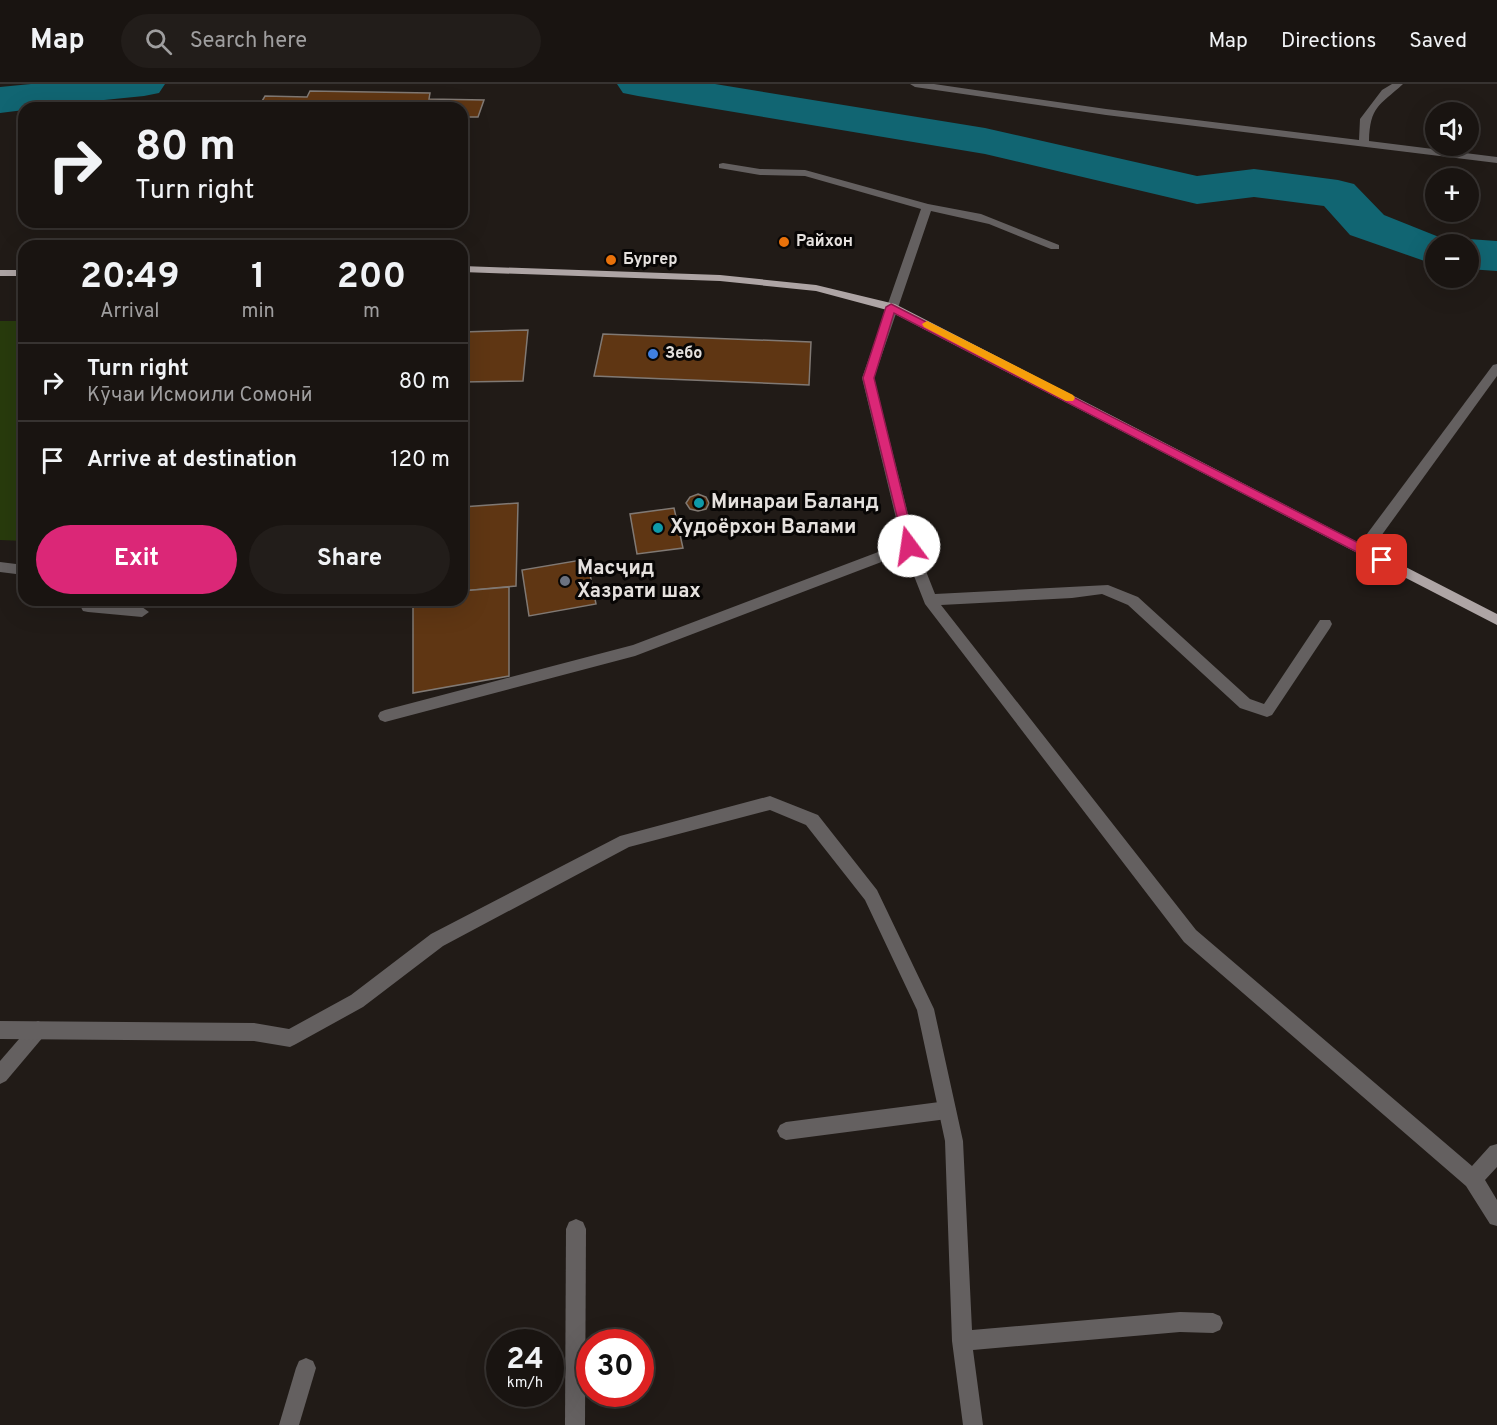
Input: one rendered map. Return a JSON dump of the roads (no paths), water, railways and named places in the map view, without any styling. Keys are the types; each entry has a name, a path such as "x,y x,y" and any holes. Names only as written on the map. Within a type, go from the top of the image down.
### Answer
{"main road":[{"path":"468,269 720,278 816,288 891,307 1497,620"},
{"path":"0,273 18,273"}],"street":[{"path":"915,84 1106,112 1497,160"},
{"path":"1364,144 1365,119 1385,92 1398,84"},
{"path":"723,166 760,172 805,173 927,207 953,209 1004,225 1055,247"},
{"path":"927,207 868,378 909,546 930,600 1190,936 1473,1179 1497,1217"},
{"path":"1363,550 1497,368"},
{"path":"385,716 635,650 909,546"},
{"path":"0,567 18,569"},
{"path":"930,600 1072,593 1103,589 1134,601 1245,704 1268,711 1325,624"},
{"path":"87,606 142,612"},
{"path":"0,1030 254,1032 290,1038 357,1001 437,940 626,841 770,803 812,820 871,895 926,1009 954,1141 962,1341 973,1425"},
{"path":"0,1075 38,1030"},
{"path":"786,1131 947,1110"},
{"path":"1473,1179 1497,1153"},
{"path":"574,1425 576,1229"},
{"path":"962,1341 1180,1322 1214,1323"},
{"path":"289,1425 306,1368"}],"waterway":[{"path":"0,100 144,84"},
{"path":"638,84 985,141 1197,190 1254,183 1338,194 1367,225 1425,247"},
{"path":"1479,255 1497,256"}],"place":[{"name":"Райхон","path":"784,242"},
{"name":"Бургер","path":"611,260"},
{"name":"Зебо","path":"653,354"},
{"name":"Минараи Баланд","path":"699,503"},
{"name":"Худоёрхон Валами","path":"658,528"},
{"name":"Масҷид Хазрати шах","path":"565,581"}]}
